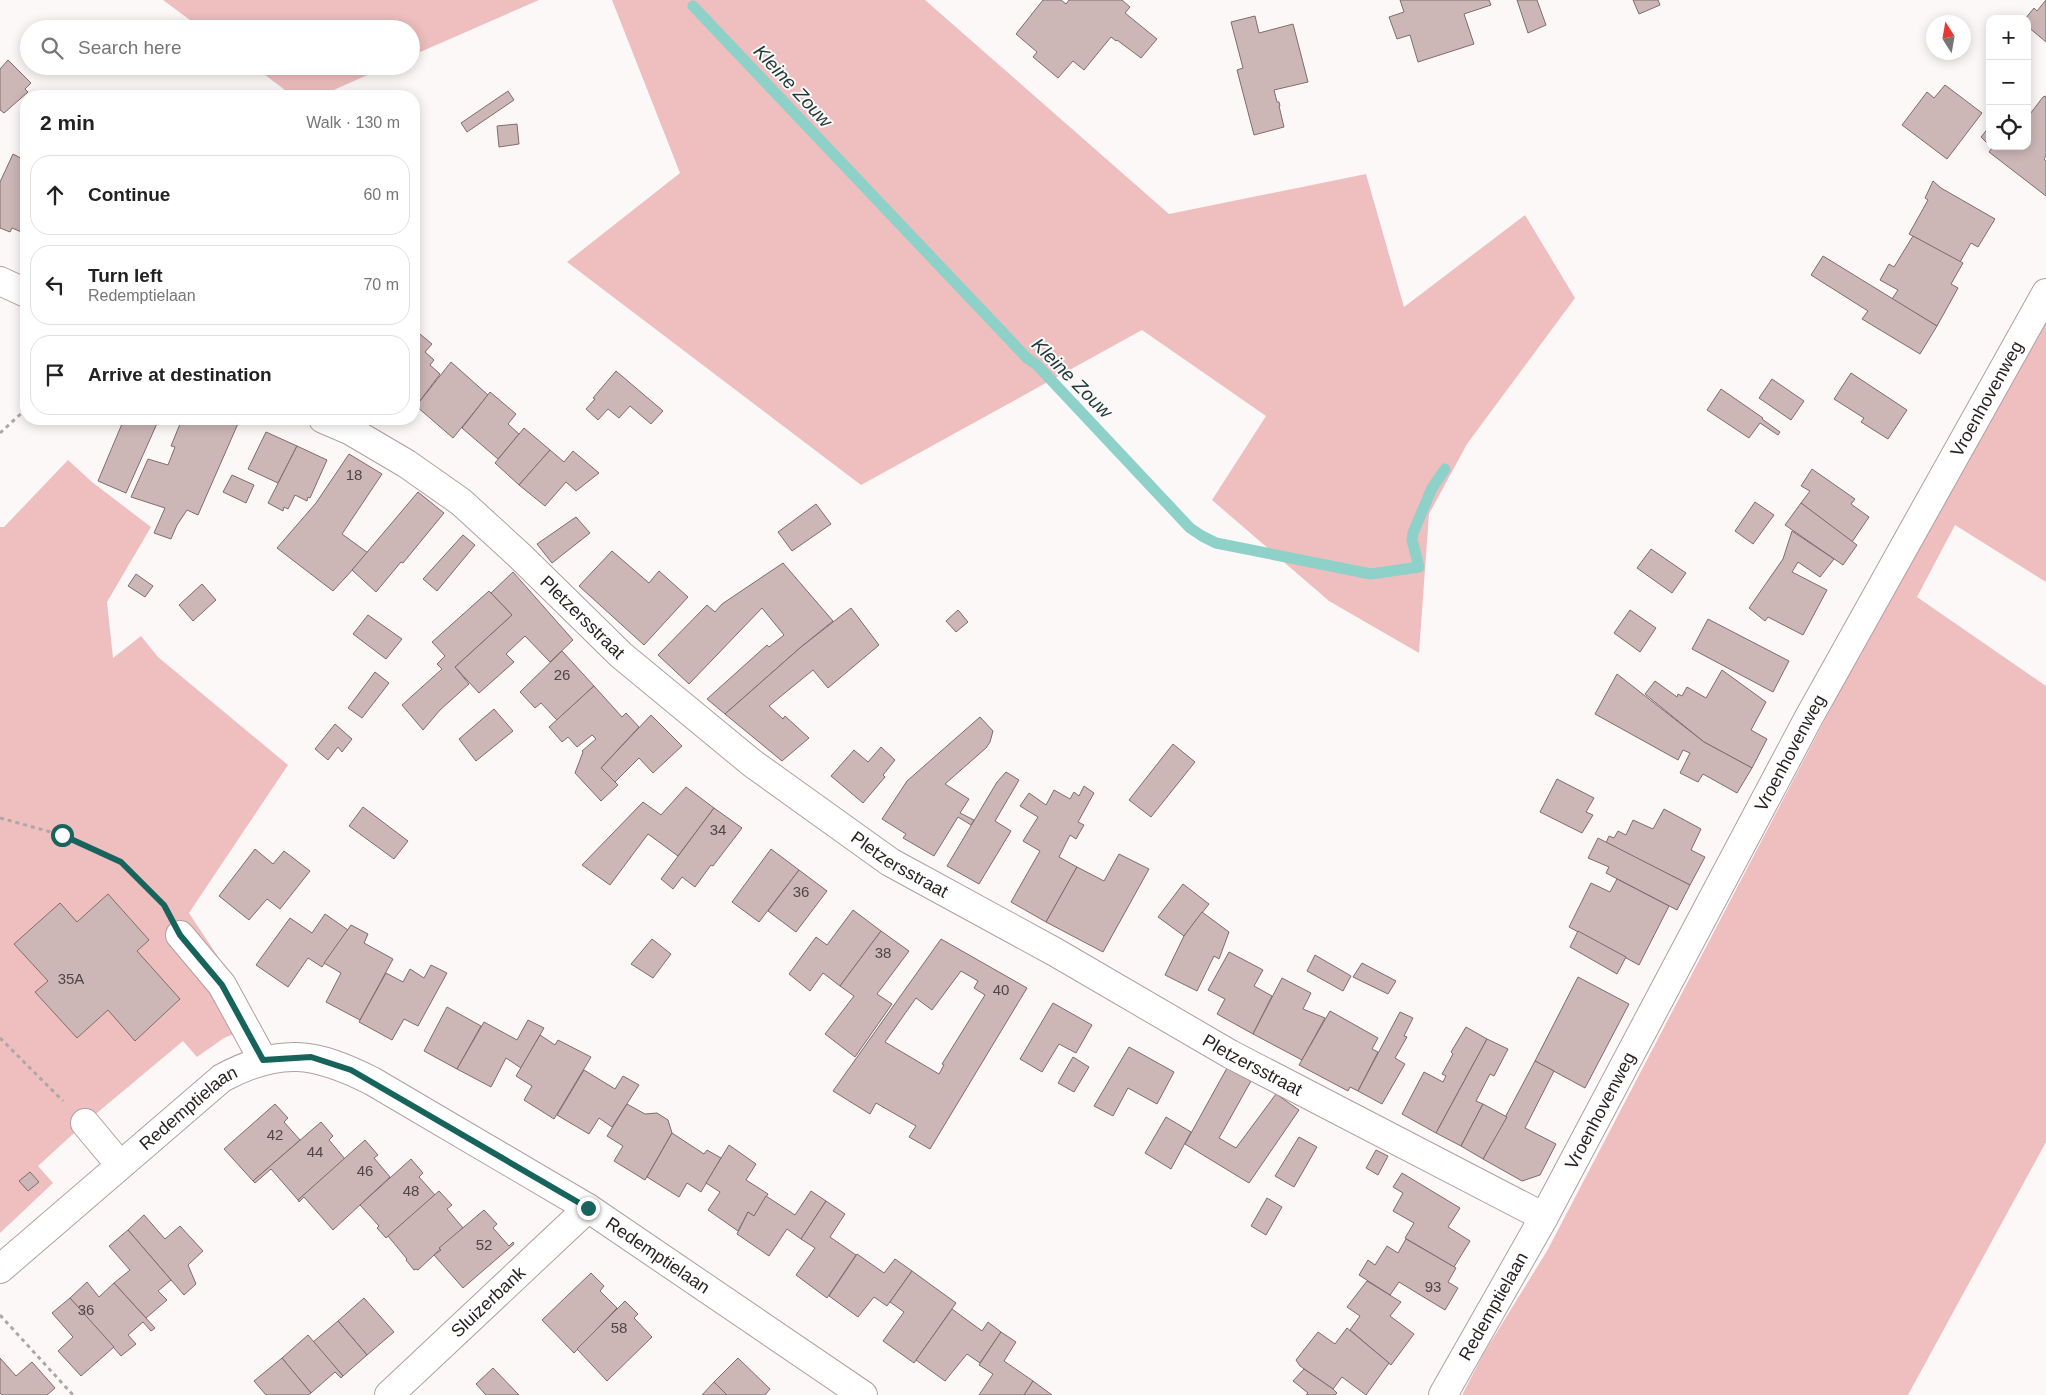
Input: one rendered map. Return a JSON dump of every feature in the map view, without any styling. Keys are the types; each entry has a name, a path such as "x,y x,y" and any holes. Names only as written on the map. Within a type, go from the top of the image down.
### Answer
{"street":[{"path":"0,281 20,290"},
{"name":"Vroenhovenweg","path":"1544,1217 1809,717 2046,293"},
{"name":"Pletzersstraat","path":"336,425 351,431 407,464 461,502 520,556 621,655 752,763 890,862 1055,952 1230,1054 1544,1217"},
{"path":"180,935 222,985 263,1060"},
{"name":"Redemptielaan","path":"0,1269 222,1078 263,1060 311,1057 351,1070 588,1208 828,1386 863,1395"},
{"path":"85,1123 120,1165"},
{"name":"Sluizerbank","path":"389,1395 588,1208"},
{"name":"Redemptielaan","path":"1443,1395 1544,1217"}],"path":[{"path":"0,433 20,415"},
{"path":"0,818 62,835 121,862 164,905 180,935"},
{"path":"0,1038 85,1123"},
{"path":"0,1315 73,1395"}],"shaded area":[{"path":"163,0 539,0 420,52 420,20 190,20"},
{"path":"612,0 925,0 1169,214 1366,174 1404,307 1525,215 1575,298 1467,444 1429,514 1419,653 1329,601 1212,500 1266,416 1142,330 861,485 567,262 680,173"},
{"path":"265,75 368,75 334,90 285,90"},
{"path":"2046,304 2046,582 1955,525 1917,597 2046,686 2046,1142 1908,1395 1462,1395 1484,1353 1547,1251 1899,578"},
{"path":"68,460 92,482 151,527 107,602 113,658 141,636 158,657 288,765 189,913 230,975 255,1025 224,1038 197,1057 183,1041 85,1123 38,1166 53,1183 0,1233 0,527 4,527"}],"building":[{"path":"1043,0 1061,0 1066,4 1069,0 1122,0 1130,7 1125,13 1157,39 1141,58 1111,37 1084,70 1073,61 1058,78 1033,57 1037,52 1016,34"},
{"path":"1400,0 1489,0 1491,5 1464,14 1474,44 1418,62 1410,35 1397,39 1389,17 1404,12"},
{"path":"1517,0 1537,0 1546,25 1528,33"},
{"path":"1633,0 1658,0 1660,5 1639,14"},
{"path":"2046,0 2046,42 2031,29 2031,15 2028,15 2034,8 2037,11"},
{"path":"1255,16 1259,33 1293,24 1308,82 1274,90 1277,102 1279,102 1284,127 1254,135 1237,70 1243,68 1231,22"},
{"path":"8,60 20,72 20,75 23,75 31,83 26,90 20,90 20,99 4,113 0,110 0,69"},
{"path":"1945,85 1982,113 1947,159 1902,125 1927,92 1934,98"},
{"path":"508,91 514,100 467,132 461,123"},
{"path":"2046,96 2046,156 2044,159 2046,161 2046,196 1989,152 1990,150 2031,150 2031,113 2043,97"},
{"path":"517,124 519,144 499,147 497,126"},
{"path":"1986,131 1986,142 1981,137"},
{"path":"13,154 20,158 20,231 12,228 10,232 0,228 0,182"},
{"path":"1933,181 1941,188 1995,219 1978,247 1971,243 1960,262 1909,234 1928,200 1925,198"},
{"path":"1913,236 1963,263 1951,284 1958,288 1937,326 1892,299 1898,290 1880,280 1889,264 1894,267"},
{"path":"1823,256 1937,326 1920,354 1862,319 1868,311 1811,275"},
{"path":"420,334 432,344 425,352 434,360 430,365 440,374 420,401"},
{"path":"451,362 488,395 453,438 420,409 420,401"},
{"path":"616,371 663,411 651,424 630,406 619,418 608,409 598,420 586,409"},
{"path":"1851,373 1907,410 1888,439 1861,422 1864,418 1834,399"},
{"path":"1772,379 1804,401 1791,420 1759,398"},
{"path":"1721,389 1763,418 1780,432 1778,435 1760,423 1749,438 1707,410"},
{"path":"490,392 516,414 508,424 519,434 498,459 462,428"},
{"path":"121,425 156,425 126,493 98,481"},
{"path":"180,425 237,425 198,515 187,510 177,525 171,539 154,533 165,508 131,497 148,459 168,465 175,447 171,446"},
{"path":"524,428 550,450 519,485 495,463"},
{"path":"266,432 297,446 278,483 248,469"},
{"path":"297,446 327,460 310,498 308,497 307,501 295,495 288,509 284,507 283,511 268,503"},
{"path":"550,450 564,462 573,451 599,473 576,491 566,482 545,506 519,485"},
{"path":"349,454 382,474 342,534 368,553 333,591 277,548 316,503"},
{"path":"1812,469 1855,499 1851,504 1869,517 1852,542 1801,503 1810,491 1801,486"},
{"path":"232,475 254,485 246,503 223,492"},
{"path":"418,492 444,513 403,563 401,562 376,592 352,570"},
{"path":"1755,502 1774,515 1753,544 1735,531"},
{"path":"1801,503 1857,545 1843,565 1785,525"},
{"path":"816,504 831,524 792,551 778,532"},
{"path":"576,517 590,533 552,563 537,544"},
{"path":"1792,531 1834,559 1820,577 1798,562 1792,572 1827,590 1803,635 1768,617 1765,621 1749,608 1783,559"},
{"path":"463,535 475,545 437,591 423,579"},
{"path":"1651,549 1686,573 1672,593 1637,568"},
{"path":"612,551 649,583 659,571 688,597 644,645 579,586"},
{"path":"783,563 833,621 725,714 707,699 767,645 769,647 784,635 762,608 689,684 658,655 707,605 715,612 722,604"},
{"path":"513,572 573,640 550,662 525,636 506,654 514,662 479,693 455,667 512,615 491,593"},
{"path":"136,574 153,586 145,597 128,586"},
{"path":"202,584 216,600 193,621 179,605"},
{"path":"489,591 512,615 455,667 469,684 440,710 423,730 402,705 442,669 437,664 445,656 432,642"},
{"path":"851,608 879,645 828,688 813,670 769,706 783,719 785,716 809,738 782,761 725,714 801,647"},
{"path":"958,610 968,622 956,632 946,621"},
{"path":"1630,610 1656,628 1640,652 1614,633"},
{"path":"368,615 402,639 386,659 353,634"},
{"path":"1708,619 1789,661 1773,692 1692,649"},
{"path":"562,651 594,686 557,720 541,703 535,708 520,692"},
{"path":"1722,670 1766,702 1751,730 1767,739 1752,768 1704,742 1645,694 1655,681 1677,697 1678,694 1682,696 1687,687 1706,698"},
{"path":"375,672 389,683 362,718 348,708"},
{"path":"1617,674 1704,742 1752,768 1737,793 1703,774 1698,782 1680,773 1690,753 1683,750 1678,760 1595,714"},
{"path":"594,686 622,717 626,713 639,727 601,768 618,785 601,801 575,773 582,751 596,739 592,735 577,747 568,737 562,742 549,727"},
{"path":"494,709 513,731 476,761 459,739"},
{"path":"651,715 682,746 653,773 639,758 615,782 601,768"},
{"path":"980,717 993,731 990,742 986,748 945,784 969,799 960,813 974,820 971,825 958,817 934,856 903,838 906,834 882,819 907,781"},
{"path":"335,724 352,739 342,752 338,747 328,760 315,749"},
{"path":"1173,744 1195,762 1151,817 1129,800"},
{"path":"881,747 895,760 883,775 885,777 863,803 831,776 854,750 868,762"},
{"path":"1006,772 1019,780 995,821 1011,831 979,884 947,866 997,782"},
{"path":"1557,779 1594,798 1586,812 1593,815 1582,833 1540,812"},
{"path":"1084,786 1094,793 1078,822 1084,825 1076,839 1070,835 1059,857 1077,867 1046,922 1011,902 1040,851 1023,841 1038,817 1020,806 1029,793 1046,805 1054,790 1070,799 1074,792 1079,796"},
{"path":"686,787 714,808 678,856 648,834 610,885 582,865 643,802 661,815"},
{"path":"363,807 408,841 394,859 349,826"},
{"path":"714,808 742,828 695,887 682,877 673,889 661,879"},
{"path":"1664,809 1701,829 1691,850 1705,857 1690,885 1606,843 1609,836 1614,838 1618,831 1626,835 1633,820 1653,829"},
{"path":"1598,838 1690,885 1677,910 1606,873 1609,867 1588,858"},
{"path":"255,849 273,864 284,851 310,871 280,909 267,899 249,920 219,896"},
{"path":"771,849 799,870 759,922 732,902"},
{"path":"1119,854 1149,869 1103,952 1046,922 1077,867 1104,881"},
{"path":"799,870 827,891 796,932 768,911"},
{"path":"1617,879 1669,906 1639,965 1569,927 1591,883 1610,892"},
{"path":"1183,884 1209,904 1184,936 1158,917"},
{"path":"108,894 149,940 137,951 180,999 135,1041 108,1010 77,1038 35,992 48,981 14,944 60,903 77,922"},
{"path":"853,910 881,931 840,986 823,973 810,991 789,974 816,937 827,945"},
{"path":"1202,912 1229,932 1219,959 1214,956 1197,991 1165,975 1184,936"},
{"path":"325,914 348,930 322,967 308,958 288,987 256,965 290,918 312,933"},
{"path":"351,925 368,934 364,943 393,959 360,1020 326,1002 341,973 324,963"},
{"path":"881,931 909,951 877,994 892,1004 855,1057 825,1034 854,996 840,986"},
{"path":"1578,931 1626,957 1617,974 1570,947"},
{"path":"652,939 671,954 653,978 631,964"},
{"path":"941,939 1027,988 930,1149 909,1137 916,1126 876,1103 870,1114 833,1091","holes":["961,971 978,981 974,988 985,995 942,1064 944,1065 939,1074 885,1042 916,998 932,1010"]},
{"path":"1229,952 1263,970 1254,986 1272,996 1253,1034 1217,1014 1225,999 1208,990"},
{"path":"1315,955 1351,976 1343,991 1307,971"},
{"path":"1362,963 1396,981 1388,994 1353,977"},
{"path":"431,965 447,973 418,1026 404,1019 392,1040 359,1022 386,973 403,982 410,969 424,978"},
{"path":"1578,977 1629,1004 1585,1088 1535,1061"},
{"path":"1282,978 1311,993 1303,1009 1325,1018 1302,1060 1253,1034"},
{"path":"1053,1003 1092,1025 1076,1053 1059,1044 1042,1072 1020,1059"},
{"path":"447,1007 481,1026 457,1069 424,1051"},
{"path":"1330,1011 1378,1038 1372,1049 1378,1052 1358,1091 1350,1087 1348,1091 1299,1065"},
{"path":"1400,1012 1413,1018 1404,1036 1407,1037 1395,1058 1405,1064 1382,1104 1358,1091"},
{"path":"528,1020 544,1028 521,1068 506,1058 491,1087 457,1069 484,1022 517,1040"},
{"path":"1466,1027 1487,1039 1436,1133 1402,1114 1424,1072 1443,1082 1446,1076 1442,1074 1453,1054 1451,1052"},
{"path":"540,1035 555,1045 558,1040 591,1057 554,1119 524,1100 532,1086 516,1076"},
{"path":"1487,1039 1508,1049 1494,1076 1490,1074 1476,1101 1483,1104 1461,1146 1436,1133"},
{"path":"1129,1047 1174,1072 1157,1104 1128,1088 1113,1116 1094,1106"},
{"path":"1073,1057 1089,1067 1074,1092 1058,1083"},
{"path":"1535,1061 1554,1071 1525,1128 1556,1144 1540,1175 1522,1181 1483,1159"},
{"path":"1227,1068 1251,1081 1219,1138 1236,1148 1276,1094 1299,1110 1249,1183 1185,1144"},
{"path":"584,1070 615,1089 623,1076 639,1085 612,1127 599,1118 589,1134 557,1115"},
{"path":"275,1104 288,1118 284,1122 300,1140 253,1181 224,1149"},
{"path":"627,1104 645,1114 657,1113 668,1120 672,1133 645,1180 614,1161 623,1146 607,1136"},
{"path":"1483,1104 1507,1117 1483,1159 1461,1146"},
{"path":"1166,1117 1191,1132 1171,1169 1145,1153"},
{"path":"321,1122 333,1136 329,1140 345,1159 298,1200 271,1169 255,1183 253,1181"},
{"path":"672,1133 704,1154 707,1150 721,1158 701,1192 687,1183 679,1197 647,1177"},
{"path":"1299,1137 1317,1147 1294,1187 1275,1176"},
{"path":"365,1140 378,1155 374,1158 390,1177 333,1230 304,1197 299,1202 298,1200"},
{"path":"729,1145 756,1164 746,1180 768,1194 754,1216 748,1212 738,1231 708,1210 720,1192 706,1183"},
{"path":"1376,1150 1388,1156 1378,1175 1366,1168"},
{"path":"411,1159 423,1173 419,1177 435,1195 386,1238 377,1228 379,1226 360,1205"},
{"path":"30,1172 39,1182 28,1191 19,1181"},
{"path":"1402,1173 1460,1208 1448,1227 1470,1241 1454,1267 1405,1238 1414,1223 1393,1211 1403,1193 1393,1187"},
{"path":"439,1191 452,1205 447,1209 463,1228 418,1270 414,1270 388,1236"},
{"path":"811,1191 826,1201 801,1239 787,1229 769,1256 737,1234 748,1212 754,1216 766,1196 795,1215"},
{"path":"1267,1198 1282,1207 1266,1235 1251,1226"},
{"path":"826,1201 845,1214 830,1237 856,1255 827,1298 796,1275 815,1248 801,1239"},
{"path":"484,1210 497,1224 493,1228 509,1246 513,1242 514,1244 463,1288 434,1255 441,1250 439,1248"},
{"path":"144,1215 165,1239 180,1226 203,1251 188,1265 196,1284 184,1295 128,1230"},
{"path":"128,1230 171,1280 158,1291 167,1300 146,1318 114,1283 130,1270 109,1246"},
{"path":"1406,1239 1456,1268 1448,1282 1458,1288 1445,1310 1399,1282 1390,1295 1359,1275 1368,1260 1375,1265 1387,1246 1398,1253"},
{"path":"857,1254 884,1273 895,1259 912,1271 887,1306 874,1297 858,1317 829,1296"},
{"path":"912,1271 956,1303 914,1363 883,1341 904,1312 890,1302"},
{"path":"591,1273 604,1286 600,1291 617,1308 574,1353 542,1320"},
{"path":"1367,1281 1401,1302 1390,1316 1414,1334 1391,1365 1350,1330 1360,1316 1347,1307"},
{"path":"87,1282 99,1297 114,1283 155,1328 151,1331 143,1322 128,1335 136,1344 121,1356 70,1298"},
{"path":"70,1298 114,1347 81,1376 58,1351 73,1337 52,1313"},
{"path":"364,1298 394,1332 367,1355 338,1321"},
{"path":"625,1301 638,1314 634,1318 652,1337 607,1381 577,1349"},
{"path":"952,1309 982,1331 988,1322 1001,1332 980,1363 967,1354 945,1381 916,1360"},
{"path":"338,1321 367,1355 343,1376 313,1342"},
{"path":"1347,1328 1389,1363 1366,1395 1342,1377 1333,1389 1300,1366 1296,1360 1318,1332 1335,1344"},
{"path":"1001,1332 1016,1342 1004,1361 1033,1381 1024,1395 979,1395 993,1374 979,1365"},
{"path":"308,1335 343,1376 341,1378 335,1372 311,1393 282,1358"},
{"path":"0,1358 16,1376 32,1362 55,1388 47,1395 2,1395 0,1393"},
{"path":"282,1358 311,1393 308,1395 266,1395 254,1381"},
{"path":"738,1358 770,1389 765,1395 727,1395 714,1382"},
{"path":"493,1368 519,1395 486,1395 476,1384"},
{"path":"1304,1369 1337,1393 1335,1395 1306,1395 1308,1393 1293,1381"},
{"path":"1033,1381 1052,1395 1024,1395"},
{"path":"714,1382 727,1395 702,1395"}],"waterway":[{"name":"Kleine Zouw","path":"693,6 1027,358 1037,365 1190,528 1202,536 1216,543 1371,574 1419,567 1412,540 1413,533 1432,488 1445,469"}],"route":[{"path":"62,835 121,862 164,905 180,935 222,985 263,1060 311,1057 351,1070 588,1208"}]}
